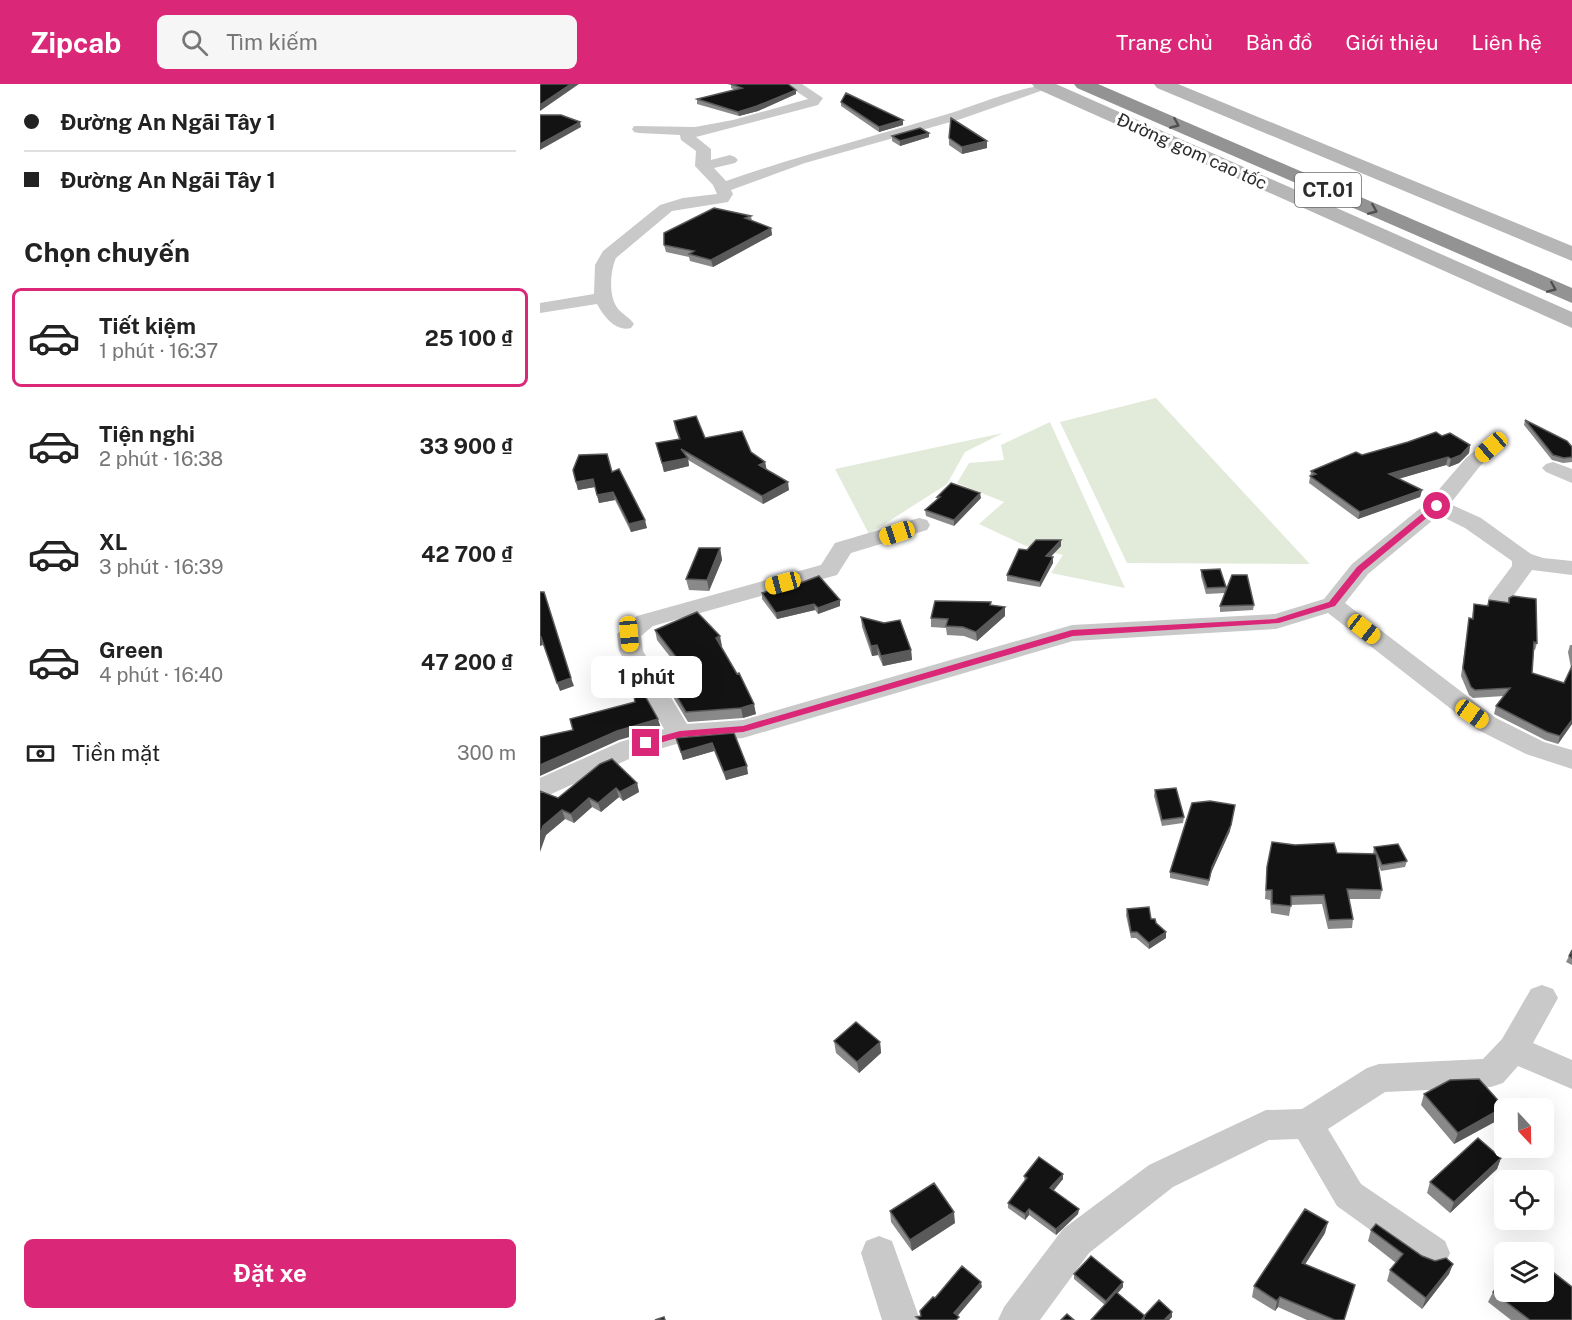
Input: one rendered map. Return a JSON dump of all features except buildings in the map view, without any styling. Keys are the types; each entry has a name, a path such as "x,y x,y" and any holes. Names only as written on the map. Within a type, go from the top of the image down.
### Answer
{"highway":[{"name":"CT.01","path":"1083,84 1572,296"},
{"name":"CT.01","path":"1119,84 1572,277"}],"main road":[{"path":"1163,84 1572,254"},
{"name":"Đường gom cao tốc","path":"1042,85 1572,321"}],"street":[{"path":"639,129 695,131 735,124 813,102 816,98 792,84"},
{"path":"723,187 800,160 962,114 1042,85"},
{"path":"626,324 610,312 603,298 604,265 613,251 660,210 683,203 720,200 725,194 723,187 703,166 704,149 686,137 695,131"},
{"path":"703,166 730,160"},
{"path":"540,308 603,298"},
{"path":"540,789 629,748 680,734 743,729 1072,633 1275,621 1332,604 1360,569 1437,506 1473,462 1491,447"},
{"path":"1553,468 1572,477"},
{"path":"1437,506 1473,523 1523,559 1540,565 1572,568"},
{"path":"680,734 631,651 629,634 645,621 829,570 843,549 919,525"},
{"path":"1500,598 1523,566 1523,559"},
{"path":"1332,604 1487,724 1535,748 1572,760"},
{"path":"1017,1320 1076,1241 1161,1176 1266,1125 1308,1124 1379,1078 1491,1072 1513,1049 1542,998"},
{"path":"1513,1049 1572,1075"},
{"path":"1308,1124 1349,1195 1432,1253"},
{"path":"879,1253 901,1320"}],"green space":[{"path":"1156,398 1310,564 1127,563 1060,422"},
{"path":"1050,422 1125,588 1051,573 1063,555 1026,546 979,524 1004,502 957,483 969,463 1004,460 1001,445"},
{"path":"1003,433 965,452 947,484 869,534 835,469"}],"route":[{"path":"646,743 680,734 743,729 1072,633 1275,621 1332,604 1360,569 1437,506"}]}
